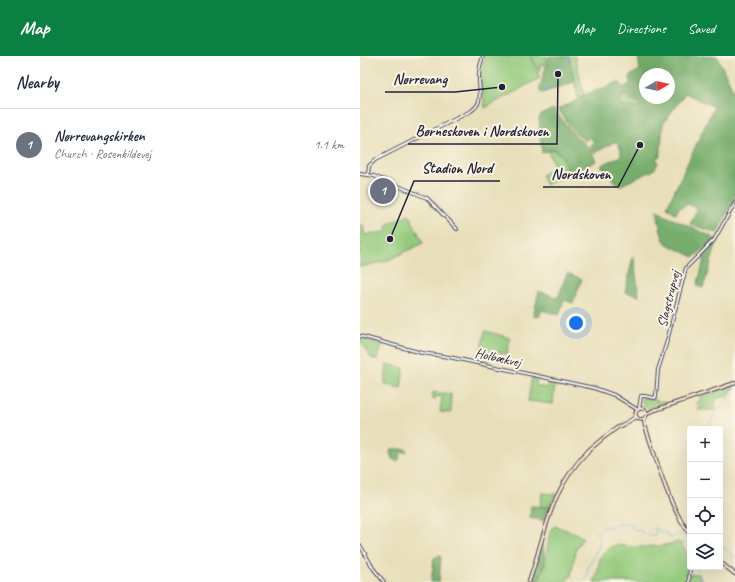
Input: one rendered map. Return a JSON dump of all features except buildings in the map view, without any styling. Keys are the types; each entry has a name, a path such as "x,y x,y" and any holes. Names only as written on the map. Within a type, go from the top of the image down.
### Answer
{"main road":[{"path":"529,582 548,515 557,494 581,460 596,444 614,430 630,421 638,412 652,411 735,383"},
{"path":"638,412 643,420 674,507 687,530"},
{"path":"643,420 646,412"},
{"path":"723,564 735,574"}],"street":[{"path":"368,175 368,168 372,161 471,111 476,107 480,98 479,76 483,56"},
{"path":"360,174 368,175 427,198 457,229"},
{"name":"Slagstrupvej","path":"638,412 640,400 643,396 654,398 656,396 658,370 686,268 714,240 735,203"},
{"name":"Holbækvej","path":"360,336 422,353 449,357 602,390 614,395 638,412"},
{"path":"360,545 373,568 384,582"},
{"path":"689,582 690,570"}],"green space":[{"path":"485,56 530,56 540,78 485,108 480,77"},
{"path":"531,56 547,56 544,66 541,64 539,71"},
{"path":"549,56 569,56 574,82 542,93 540,87"},
{"path":"569,56 575,56 584,95 578,98"},
{"path":"638,56 717,56 735,94 735,201 717,233 690,224 696,208 688,204 679,208 676,214 667,207 714,107 685,93 663,124 660,156 656,158 658,163 654,170 619,186 602,167 602,165 621,156 621,150 618,143 614,142 595,153 590,146 595,142 589,137 585,141 573,130 558,109 572,103 584,95 619,82 623,88 630,84 630,76 639,71 639,104 638,101 629,101 626,96 623,95 620,106 638,108 640,106 639,104 675,104 675,68 640,68"},
{"path":"623,95 632,100 638,101 640,106 638,108 619,106"},
{"path":"553,109 575,135 591,150 596,161 569,174 562,156 553,149 542,153 539,118 541,115"},
{"path":"552,149 562,156 569,173 546,185 541,175 555,168 548,151"},
{"path":"657,210 666,216 713,237 713,240 694,257 667,244 661,233"},
{"path":"409,214 423,243 386,261 360,267 360,225 363,225 365,235 385,232 388,228 386,225"},
{"path":"716,238 718,239 703,288 697,286 706,253 704,251"},
{"path":"633,256 634,260 639,296 625,292"},
{"path":"567,273 582,279 573,303 564,300 559,315 542,310 539,317 533,316 539,291 558,298"},
{"path":"485,331 510,338 507,354 492,351 488,364 478,362"},
{"path":"360,338 382,344 378,360 371,358"},
{"path":"387,364 404,368 401,388 386,385"},
{"path":"532,376 537,377 536,386 548,388 549,380 555,381 553,404 528,401"},
{"path":"735,384 728,396 718,398 715,401 716,410 698,410 700,407 696,403 701,400 700,397"},
{"path":"433,392 451,394 451,413 440,412 442,397 436,396 435,399 432,399"},
{"path":"643,397 667,403 648,409 644,407 641,399"},
{"path":"391,449 406,449 407,452 401,452 399,460 396,461 392,459 390,452"},
{"path":"542,493 556,494 549,507 540,507"},
{"path":"531,506 549,507 545,521 530,518"},
{"path":"555,526 575,533 583,538 576,549 571,576 565,582 538,582 545,565 550,530"},
{"path":"679,542 681,543 687,552 688,575 698,574 702,582 594,582 597,575 600,558 610,547 617,545 632,547 660,546"},
{"path":"542,545 544,558 542,573 537,582 532,582"},
{"path":"440,556 439,582 431,582 434,558"}],"waterway":[{"path":"555,77 570,56"},
{"path":"541,93 551,85 552,81"},
{"path":"709,426 715,414 724,404 735,387"},
{"path":"600,542 600,539 596,533 603,527 628,523 633,523 632,527 637,531 639,530 643,533 655,536 655,528 663,533 666,532 668,537 672,538 676,535 687,533"},
{"path":"684,535 687,544"},
{"path":"583,582 588,574 587,571 600,543"},
{"path":"723,547 735,557"},
{"path":"697,570 703,582"}],"place":[{"name":"Børneskoven i Nordskoven","path":"558,74"},
{"name":"Nørrevang","path":"502,87"},
{"name":"Nordskoven","path":"640,145"},
{"name":"Nørrevangskirken","path":"383,191"},
{"name":"Stadion Nord","path":"390,239"}]}
